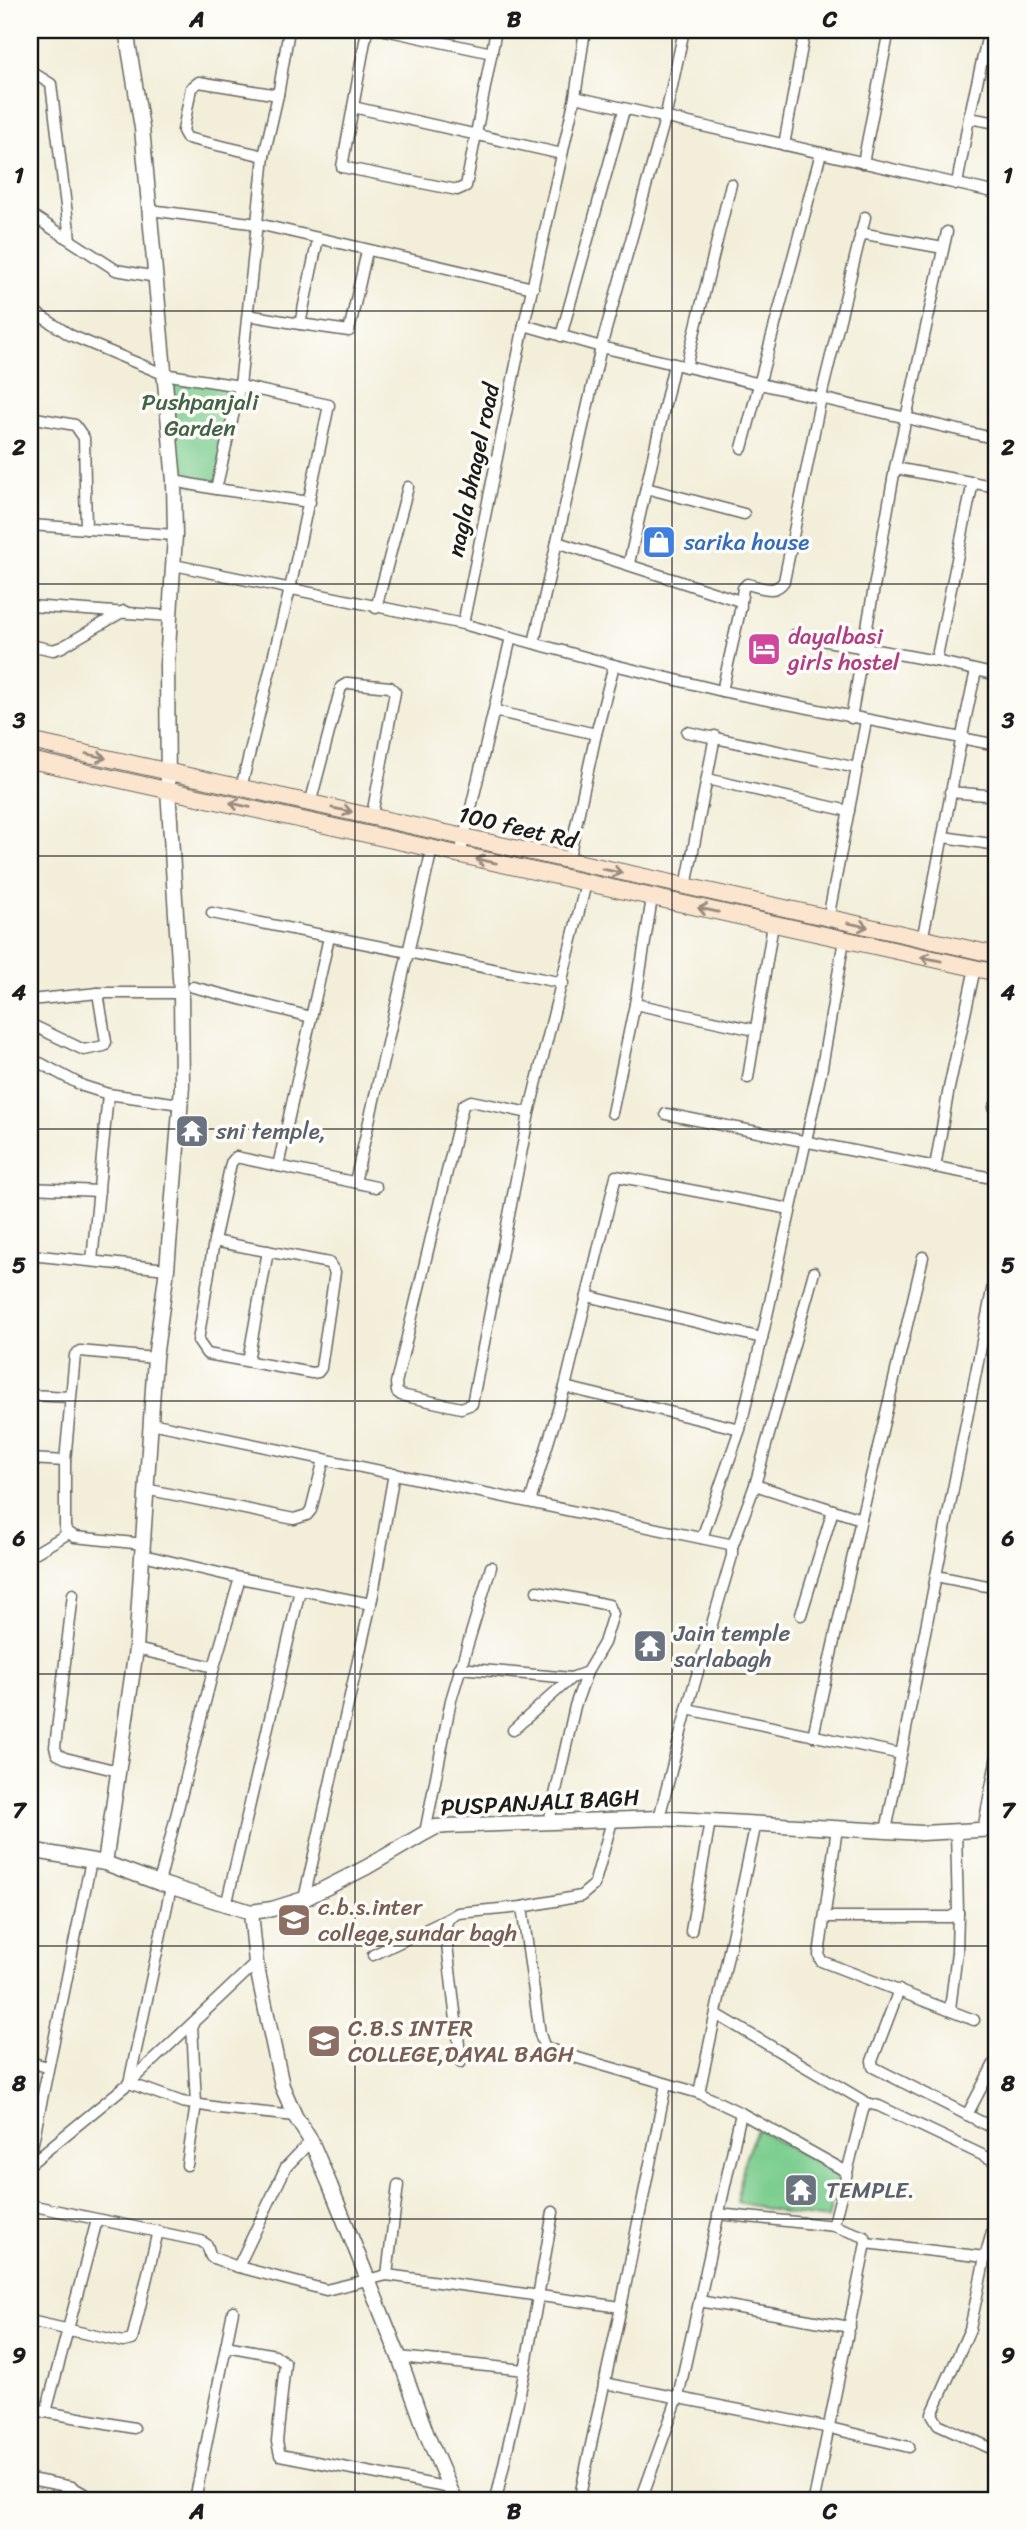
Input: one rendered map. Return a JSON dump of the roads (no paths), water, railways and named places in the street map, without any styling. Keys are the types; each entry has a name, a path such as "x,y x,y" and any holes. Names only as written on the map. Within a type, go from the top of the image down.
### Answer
{"main road":[{"name":"100 feet Rd","path":"30,741 997,955"},
{"path":"30,760 997,973"}],"street":[{"path":"30,2157 47,2067 118,1771 136,1649 155,1358 167,1269 187,990 168,789 167,664 174,565 174,481 142,128 126,30"},
{"path":"216,489 240,386 264,156 289,30"},
{"path":"367,30 342,163 345,169 457,190 466,186 496,30"},
{"path":"385,30 413,32 492,53"},
{"name":"nagla bhagel road","path":"463,624 524,325 575,97 585,30"},
{"path":"534,643 601,347 665,119 684,30"},
{"path":"784,145 805,30"},
{"path":"863,163 889,30"},
{"path":"957,184 969,118 992,44 989,30"},
{"path":"30,71 51,84 70,239"},
{"path":"264,156 187,138 183,131 191,88 199,82 278,95"},
{"path":"575,97 997,193"},
{"path":"353,107 562,154"},
{"path":"562,335 624,110"},
{"path":"969,118 997,123"},
{"path":"742,449 821,153"},
{"path":"629,563 646,488 731,184"},
{"path":"149,210 258,224 533,288"},
{"path":"30,214 116,270 156,278"},
{"path":"722,691 743,588 747,584 776,589 784,581 821,397 865,217"},
{"path":"851,718 895,468 947,232"},
{"path":"860,233 943,248"},
{"path":"300,324 318,239"},
{"path":"248,315 349,331 367,251"},
{"path":"30,309 69,335 163,374 240,386 328,405 310,502 241,788"},
{"path":"524,325 680,366 997,436"},
{"path":"30,417 75,425 81,433 86,529"},
{"path":"895,468 997,487"},
{"path":"174,481 310,502"},
{"path":"936,661 973,482"},
{"path":"376,608 408,487"},
{"path":"646,488 744,514"},
{"path":"30,524 175,535"},
{"path":"557,542 629,563 741,602"},
{"path":"174,565 463,624 722,691 997,746"},
{"path":"30,606 170,616"},
{"path":"30,645 53,650 62,648 124,611"},
{"path":"794,635 997,675"},
{"path":"460,855 511,637"},
{"path":"568,862 614,665"},
{"path":"922,939 976,671"},
{"path":"310,804 341,687 348,683 390,687 395,692 372,816"},
{"path":"494,711 596,734"},
{"path":"828,919 866,721"},
{"path":"687,732 857,768"},
{"path":"686,887 715,736"},
{"path":"707,779 849,811"},
{"path":"950,792 997,796"},
{"path":"944,836 997,845"},
{"path":"355,1182 432,849"},
{"path":"529,1113 471,1101 463,1105 396,1383 397,1392 401,1395 461,1408 472,1404 529,1113 586,883"},
{"path":"612,1112 635,1004 652,898"},
{"path":"212,913 562,983"},
{"path":"748,1078 773,924"},
{"path":"278,1166 329,937"},
{"path":"702,1538 740,1429 762,1338 821,1073 844,940"},
{"path":"935,1167 975,968"},
{"path":"30,1000 98,993 187,990 311,1017"},
{"path":"30,1024 84,1050 104,1046 106,1042 98,993"},
{"path":"635,1004 755,1030"},
{"path":"30,1079 35,1065 40,1063 83,1086 108,1094 180,1104"},
{"path":"92,1261 108,1094"},
{"path":"666,1114 997,1179"},
{"path":"214,1241 329,1263 333,1266 335,1272 321,1368 312,1373 207,1354 198,1341 214,1241 233,1158 376,1187"},
{"path":"530,1502 565,1387 616,1176 790,1209"},
{"path":"30,1188 99,1191"},
{"path":"248,1361 268,1251"},
{"path":"30,1255 167,1269"},
{"path":"813,1736 923,1257"},
{"path":"886,1831 992,1312 997,1265"},
{"path":"659,1818 687,1709 732,1556 732,1547 755,1485 814,1272"},
{"path":"587,1296 762,1338"},
{"path":"155,1358 80,1351 75,1355 72,1362 65,1461 65,1529 69,1534 143,1549 240,1578 371,1604"},
{"path":"565,1387 740,1429"},
{"path":"30,1395 70,1398"},
{"path":"150,1423 727,1542 732,1547"},
{"path":"30,1459 65,1461"},
{"path":"145,1489 294,1519 307,1515 311,1510 324,1459"},
{"path":"304,1899 371,1604 394,1474"},
{"path":"755,1485 861,1519"},
{"path":"801,1615 833,1510"},
{"path":"30,1556 69,1534"},
{"path":"425,1833 451,1700 491,1567"},
{"path":"936,1576 997,1588"},
{"path":"130,2082 165,1885 214,1667 240,1578"},
{"path":"226,1906 300,1590"},
{"path":"537,1591 609,1605 613,1614 604,1643 587,1671 575,1706 549,1822"},
{"path":"73,1594 55,1747 57,1754 65,1758 118,1771"},
{"path":"136,1649 214,1667"},
{"path":"459,1668 572,1678"},
{"path":"513,1730 572,1678 587,1671"},
{"path":"687,1709 901,1754"},
{"path":"990,1830 997,1756"},
{"name":"PUSPANJALI BAGH","path":"30,1850 98,1862 251,1912 304,1899 436,1827 659,1818 922,1833 990,1830"},
{"path":"373,1955 458,1913 522,1907 581,1896 594,1885 612,1821"},
{"path":"691,1931 710,1821"},
{"path":"699,2093 756,1823"},
{"path":"837,1828 819,1955 821,1961 974,2020"},
{"path":"950,2009 957,1952 956,1831"},
{"path":"522,1907 544,2046 699,2093 741,2113 847,2172"},
{"path":"251,1912 256,1963 282,2086 295,2116 311,2141 452,2494"},
{"path":"826,1917 950,1917 958,1913"},
{"path":"448,1919 445,1928 461,2062"},
{"path":"30,2164 130,2082 256,1963"},
{"path":"899,1990 872,2061 873,2067 997,2130"},
{"path":"716,2014 867,2103 879,2106 997,2162"},
{"path":"187,2165 196,2104 192,2024"},
{"path":"967,2115 997,2058"},
{"path":"30,2062 47,2067"},
{"path":"130,2082 182,2102 295,2116"},
{"path":"579,2500 666,2084"},
{"path":"835,2226 862,2111 867,2103"},
{"path":"642,2500 678,2397 741,2113"},
{"path":"238,2267 286,2167 311,2141"},
{"path":"387,2275 398,2185"},
{"path":"30,2205 201,2241 207,2245 211,2257 238,2267 326,2290 387,2275 621,2307"},
{"path":"496,2500 525,2370 553,2212"},
{"path":"718,2214 835,2226 865,2237 850,2327 814,2500"},
{"path":"997,2214 970,2329 932,2414 938,2424 997,2451"},
{"path":"46,2412 97,2220"},
{"path":"30,2321 123,2342 132,2340 158,2231"},
{"path":"866,2243 985,2257"},
{"path":"699,2301 850,2327"},
{"path":"195,2500 233,2311"},
{"path":"226,2346 275,2356 285,2362 277,2442 280,2455 452,2494"},
{"path":"399,2357 525,2370"},
{"path":"604,2383 909,2446"},
{"path":"30,2409 134,2428"},
{"path":"30,2479 72,2487 88,2499"}],"place":[{"name":"sarika house","path":"659,542"},
{"name":"dayalbasi girls hostel","path":"764,649"},
{"name":"sni temple,","path":"192,1131"},
{"name":"Jain temple sarlabagh","path":"650,1646"},
{"name":"c.b.s.inter college,sundar bagh","path":"294,1920"},
{"name":"C.B.S INTER COLLEGE,DAYAL BAGH","path":"324,2041"},
{"name":"TEMPLE.","path":"801,2190"}],"park label":[{"name":"Pushpanjali Garden","path":"200,415"}]}
